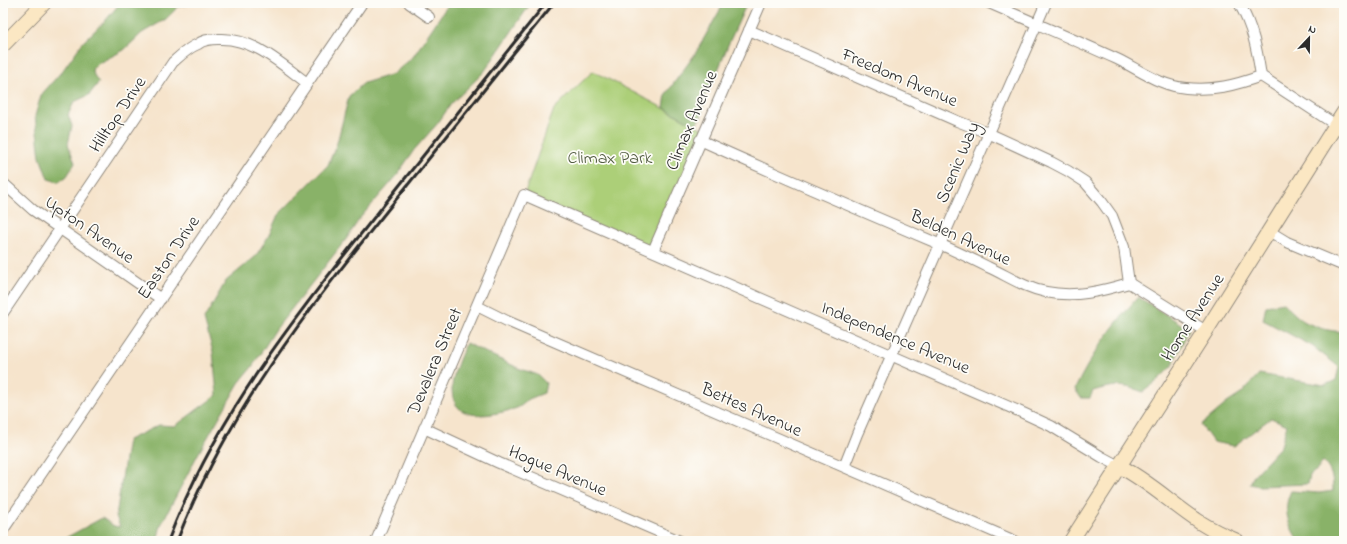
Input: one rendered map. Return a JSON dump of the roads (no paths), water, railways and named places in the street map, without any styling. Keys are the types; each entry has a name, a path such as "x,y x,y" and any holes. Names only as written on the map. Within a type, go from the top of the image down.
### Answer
{"street":[{"path":"3,45 44,3"},
{"name":"Easton Drive","path":"3,530 362,3"},
{"path":"409,3 429,17"},
{"name":"Climax Avenue","path":"653,251 700,140 761,3"},
{"path":"989,3 1119,60 1146,75 1175,86 1187,88 1219,88 1239,84 1261,76 1341,118"},
{"name":"Scenic Way","path":"844,467 988,133 1046,3"},
{"path":"1239,3 1254,36 1261,76"},
{"name":"Freedom Avenue","path":"749,30 957,121 988,133 1068,171 1085,182 1094,191 1112,216 1121,235 1127,257 1129,283"},
{"name":"Hilltop Drive","path":"3,313 173,62 183,53 199,43 213,39 227,38 244,42 270,56 307,83"},
{"name":"Home Avenue","path":"1071,541 1341,118"},
{"name":"Belden Avenue","path":"700,140 940,244 990,267 1017,283 1032,289 1064,295 1081,294 1102,291 1129,283"},
{"name":"Upton Avenue","path":"3,183 33,210 161,299"},
{"name":"Independence Avenue","path":"524,196 653,251 856,341 892,355 1051,426 1102,457 1132,472 1202,524 1237,541"},
{"name":"Devalera Street","path":"376,541 524,196"},
{"path":"1269,231 1287,242 1344,266"},
{"path":"1129,283 1206,331"},
{"name":"Bettes Avenue","path":"476,306 507,321 1015,541"},
{"name":"Hogue Avenue","path":"424,428 499,463 680,541"}],"railway":[{"path":"168,541 187,496 209,453 233,411 287,330 439,135 546,3"},
{"path":"177,541 197,494 219,450 270,366 359,246 554,3"}],"park label":[{"name":"Climax Park","path":"610,157"}]}
